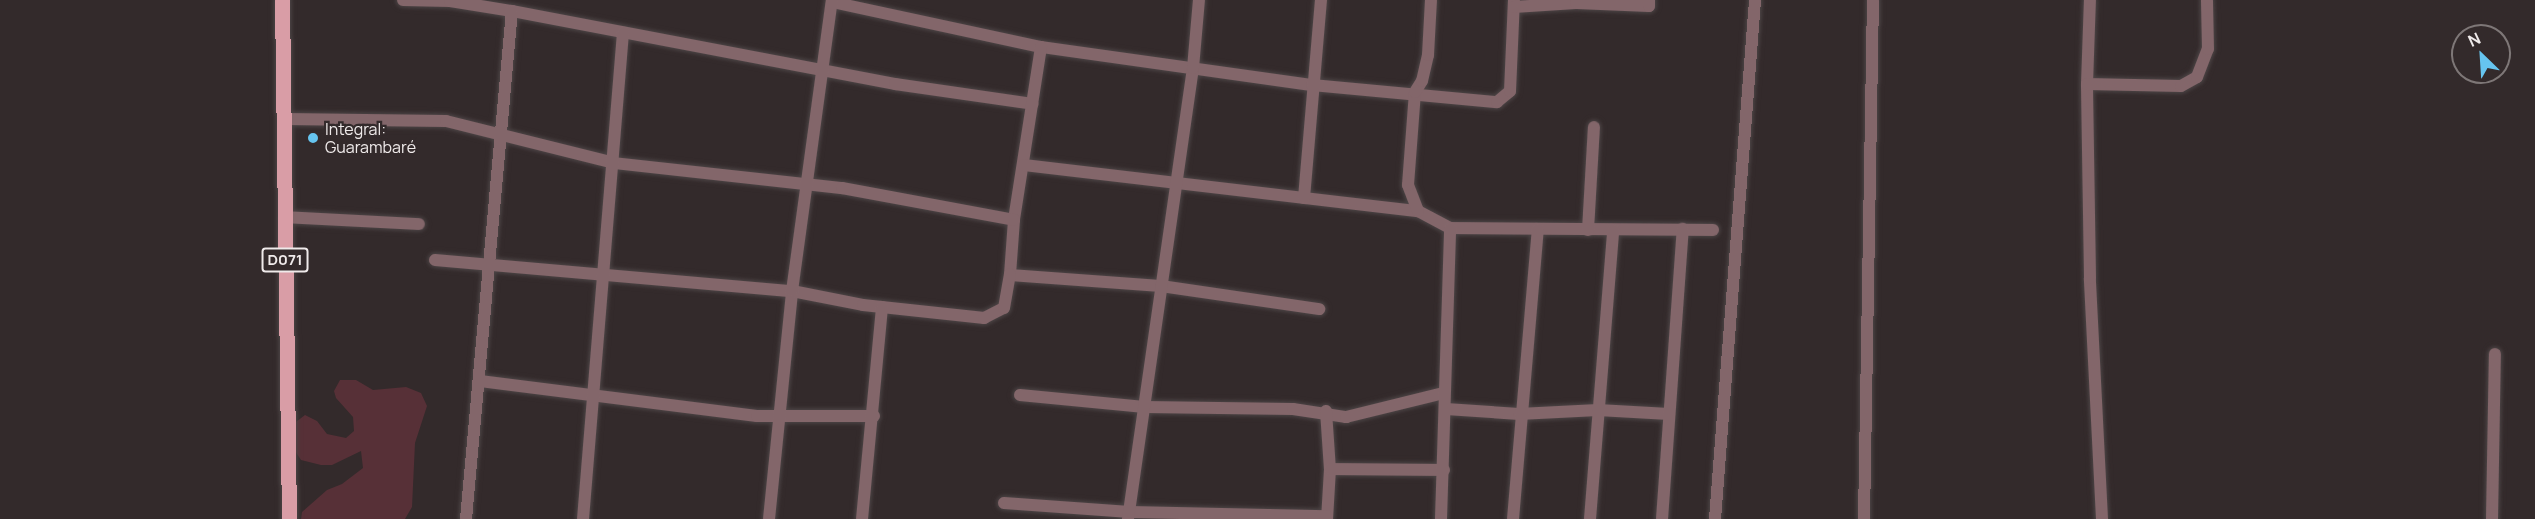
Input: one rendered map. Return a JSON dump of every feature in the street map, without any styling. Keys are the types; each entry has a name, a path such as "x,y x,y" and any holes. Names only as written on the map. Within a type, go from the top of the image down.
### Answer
{"main road":[{"name":"D071","path":"282,0 289,519"}],"street":[{"path":"403,0 450,1 512,11 825,69 904,86 1033,104"},
{"path":"1129,515 1174,182 1193,68 1199,0"},
{"path":"1304,198 1321,0"},
{"path":"1418,211 1408,185 1415,92 1422,81 1428,55 1431,0"},
{"path":"769,519 792,291 825,69 832,1 1041,46 1312,85 1415,92 1488,102 1505,99 1510,91 1514,3 1648,6 1649,0"},
{"path":"1715,519 1755,0"},
{"path":"1864,519 1873,0"},
{"path":"2090,0 2087,84 2090,278 2102,519"},
{"path":"2087,84 2181,86 2197,77 2208,49 2207,0"},
{"path":"466,519 491,264 512,11"},
{"path":"583,519 595,396 623,33"},
{"path":"435,260 792,291 882,307 984,318 995,316 1004,308 1010,275 1014,220 1041,46"},
{"path":"284,119 446,121 614,163 806,186 842,188 1014,220"},
{"path":"1588,230 1594,127"},
{"path":"1024,165 1418,211 1450,228 1713,230"},
{"path":"1393,208 1408,185"},
{"path":"284,217 419,224"},
{"path":"1441,519 1450,228"},
{"path":"1513,519 1519,414 1538,229"},
{"path":"1590,519 1612,230"},
{"path":"1662,519 1683,230"},
{"path":"1010,275 1161,286 1319,309"},
{"path":"862,519 874,416 882,307"},
{"path":"2492,519 2495,354"},
{"path":"480,381 780,417 874,416"},
{"path":"1020,395 1144,407 1326,411 1346,417 1444,393"},
{"path":"1446,409 1519,414 1598,410 1669,414"},
{"path":"1004,503 1129,515 1327,517 1330,469 1326,411"},
{"path":"1330,469 1444,470"}],"shaded area":[{"path":"340,380 356,380 373,390 406,387 421,393 427,406 415,443 412,507 405,519 301,519 302,512 327,490 342,484 363,468 361,451 332,465 321,465 301,460 291,445 292,425 305,415 317,421 327,434 346,438 354,431 353,417 336,398 334,391"}],"place":[{"name":"Integral: Guarambaré","path":"313,138"}]}
